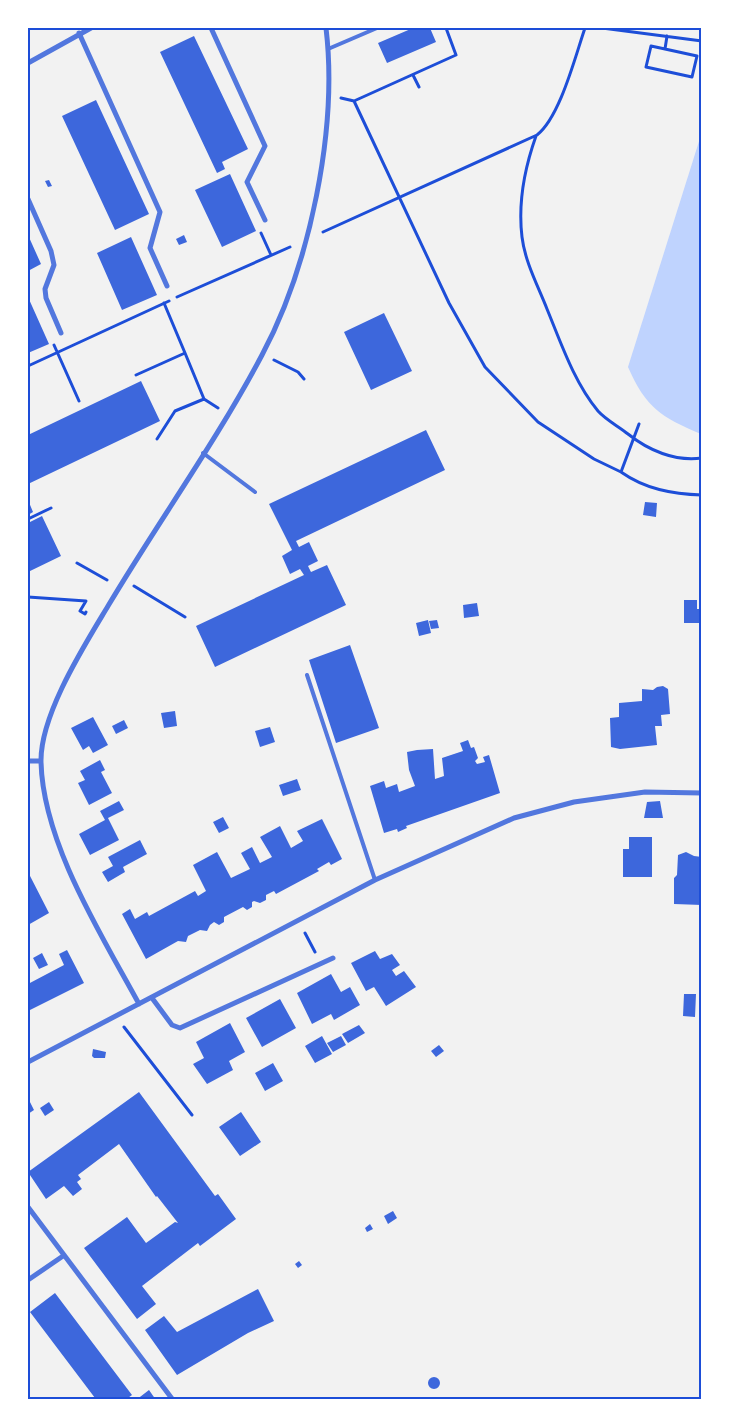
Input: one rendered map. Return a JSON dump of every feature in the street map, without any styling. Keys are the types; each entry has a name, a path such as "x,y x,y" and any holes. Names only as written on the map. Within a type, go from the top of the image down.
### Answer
{"street":[{"path":"28,63 91,28"},
{"path":"211,28 264,146 247,182 265,220"},
{"path":"139,1004 96,926 60,848 46,799 41,761 45,733 62,690 123,580 177,499 263,354 288,296 322,175 328,95 326,28"},
{"path":"79,33 160,212 150,248 167,286"},
{"path":"28,199 51,251 54,265 45,289 46,298 61,333"},
{"path":"28,761 41,761"},
{"path":"28,1062 115,1014 152,998 375,880 514,818 574,802 645,792 702,793"},
{"path":"152,998 172,1025 180,1028 333,958"},
{"path":"28,1207 173,1400"},
{"path":"28,1280 63,1256"}],"lane":[{"path":"328,49 377,28"},
{"path":"203,453 255,492"},
{"path":"307,675 375,880"}],"path":[{"path":"328,95 354,101 456,55 446,28"},
{"path":"28,366 536,135 546,128 554,113 585,28"},
{"path":"602,28 702,41"},
{"path":"664,49 667,36"},
{"path":"651,46 664,49 697,56 692,77 646,67 651,46"},
{"path":"413,74 419,87"},
{"path":"354,101 449,303 485,367 538,422 594,459 633,480 655,489 702,495"},
{"path":"536,135 530,152 524,185 521,217 522,239 531,268 571,365 598,411 634,438 653,451 679,457 702,458"},
{"path":"265,220 258,227 271,255"},
{"path":"157,439 175,411 204,398 158,290 167,286"},
{"path":"61,333 51,338 79,401"},
{"path":"136,375 185,353"},
{"path":"263,354 298,372 304,379"},
{"path":"621,472 639,424"},
{"path":"28,519 51,508"},
{"path":"77,563 108,580"},
{"path":"103,587 113,572 123,580 185,616"},
{"path":"28,597 86,601 80,611 86,614 90,607"},
{"path":"298,920 321,963"},
{"path":"115,1014 192,1115"}],"water":[{"path":"701,135 701,434 665,416 648,402 628,367"}],"building":[{"path":"413,28 430,28 436,42 387,63 378,43"},
{"path":"194,36 248,149 222,162 225,169 217,173 160,52"},
{"path":"96,100 149,214 115,230 62,116"},
{"path":"230,174 256,231 222,247 195,190"},
{"path":"49,180 52,186 48,187 45,181"},
{"path":"28,235 41,264 28,271"},
{"path":"184,235 187,242 179,245 176,239"},
{"path":"131,237 157,295 122,310 97,253"},
{"path":"28,297 49,344 28,353"},
{"path":"384,313 412,371 371,390 344,332"},
{"path":"141,381 160,421 28,484 28,435"},
{"path":"426,430 445,470 296,541 299,547 309,542 318,561 308,566 311,572 327,565 346,605 215,667 196,626 304,575 300,569 290,574 282,556 292,550 269,504"},
{"path":"28,500 33,512 28,515"},
{"path":"645,502 657,503 656,517 643,515"},
{"path":"42,516 61,556 28,572 28,523"},
{"path":"684,600 697,600 697,609 702,609 702,623 684,623"},
{"path":"477,603 479,616 464,618 463,605"},
{"path":"428,620 431,633 419,636 416,623"},
{"path":"437,620 439,628 431,629 429,621"},
{"path":"350,645 379,728 336,743 309,660"},
{"path":"663,686 668,689 670,714 661,715 662,726 655,726 657,745 620,749 611,747 610,718 619,717 619,703 642,701 642,689 653,690"},
{"path":"175,711 177,726 164,728 161,713"},
{"path":"93,717 108,745 93,753 89,746 83,750 71,728"},
{"path":"124,720 128,728 116,734 112,726"},
{"path":"270,727 275,742 260,747 255,731"},
{"path":"468,740 471,748 474,747 478,758 475,761 477,764 485,762 483,757 489,755 500,793 406,826 407,828 398,832 397,829 384,833 370,786 384,781 386,788 397,784 399,792 415,786 409,770 407,752 417,750 433,749 435,779 444,776 442,758 463,751 460,743"},
{"path":"100,760 105,770 101,772 112,793 89,805 78,783 85,780 80,771"},
{"path":"297,779 301,790 283,796 279,785"},
{"path":"119,801 124,810 108,818 119,840 90,855 79,834 105,820 100,811"},
{"path":"660,801 663,818 644,818 647,802"},
{"path":"223,817 229,828 219,833 213,822"},
{"path":"322,819 342,859 331,865 329,862 317,869 319,871 276,894 274,891 266,895 266,900 260,903 252,902 252,907 247,910 243,907 224,917 224,922 219,925 214,922 207,931 200,930 188,936 186,942 178,941 146,959 122,914 130,909 135,919 147,912 149,916 195,891 198,896 206,891 193,865 217,852 231,878 250,869 241,853 252,847 260,863 272,857 260,837 280,826 291,848 303,841 297,831"},
{"path":"629,837 652,837 652,877 623,877 623,849 629,849"},
{"path":"140,840 147,854 123,867 125,872 108,882 102,872 113,866 108,857"},
{"path":"686,852 702,857 702,905 674,904 674,878 677,875 678,855"},
{"path":"28,872 49,913 28,925"},
{"path":"67,950 84,983 28,1011 28,984 64,965 59,954"},
{"path":"375,951 380,959 392,954 400,965 392,970 396,976 404,971 416,987 386,1006 374,987 366,991 351,963"},
{"path":"42,953 48,965 39,969 33,958"},
{"path":"331,974 341,992 350,987 360,1005 334,1020 331,1014 312,1024 297,993"},
{"path":"684,994 696,994 695,1017 683,1016"},
{"path":"280,999 296,1028 262,1047 246,1018"},
{"path":"230,1023 245,1052 229,1061 233,1070 207,1084 193,1064 204,1058 196,1042"},
{"path":"359,1025 365,1033 348,1043 342,1034"},
{"path":"322,1036 332,1054 315,1063 305,1046"},
{"path":"341,1036 346,1045 333,1052 327,1043"},
{"path":"439,1045 444,1051 436,1057 431,1051"},
{"path":"93,1049 106,1052 105,1058 94,1058 92,1056"},
{"path":"273,1063 283,1081 265,1091 255,1073"},
{"path":"139,1092 215,1196 218,1194 236,1219 200,1246 198,1243 142,1286 156,1304 137,1319 84,1248 127,1217 146,1243 175,1222 178,1223 156,1197 119,1144 78,1175 81,1179 77,1182 82,1189 73,1196 64,1186 46,1199 28,1172"},
{"path":"28,1098 34,1110 28,1114"},
{"path":"49,1102 54,1110 45,1116 40,1108"},
{"path":"241,1112 261,1142 240,1156 219,1127"},
{"path":"393,1211 397,1218 388,1224 384,1216"},
{"path":"370,1224 373,1229 367,1232 365,1228"},
{"path":"299,1261 302,1265 298,1268 295,1264"},
{"path":"258,1289 274,1321 248,1333 177,1375 145,1330 164,1316 177,1332"},
{"path":"55,1293 132,1395 125,1400 93,1400 95,1398 30,1312"},
{"path":"436,1377 439,1378 439,1388 432,1389 429,1388 428,1381 429,1378"},
{"path":"149,1390 156,1400 136,1400"}]}
